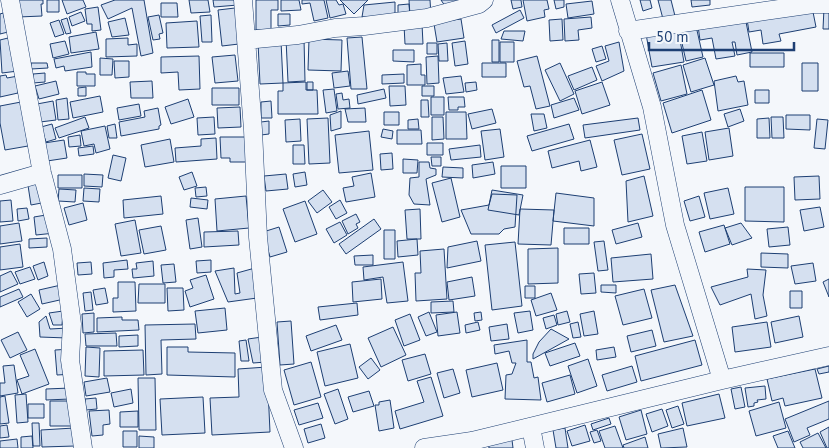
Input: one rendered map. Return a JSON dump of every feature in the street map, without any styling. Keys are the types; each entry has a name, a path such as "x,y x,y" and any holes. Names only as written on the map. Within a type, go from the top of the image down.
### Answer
{"street":[{"path":"10,0 42,173 62,249 72,324 70,360 83,448"},
{"path":"243,0 258,237 274,390 294,448"},
{"path":"247,40 427,18 479,4 484,0"},
{"path":"620,0 652,107 674,225 722,380"},
{"path":"628,31 784,8 829,4"},
{"path":"0,185 42,173"},
{"path":"424,448 472,441 829,356"},
{"path":"531,427 535,448"}],"building":[{"path":"18,0 43,0 43,4 41,4 42,16 18,17"},
{"path":"47,0 59,0 59,12 47,12"},
{"path":"62,0 83,0 86,7 67,14"},
{"path":"115,0 144,0 153,53 141,56 132,8 108,19 101,5"},
{"path":"189,0 208,0 210,12 191,13"},
{"path":"213,0 237,0 238,5 214,7"},
{"path":"256,0 278,0 278,10 271,10 271,30 256,30"},
{"path":"281,0 299,0 301,10 281,11"},
{"path":"302,0 324,0 328,18 314,21 310,3 302,4"},
{"path":"326,0 336,0 339,5 343,4 346,14 330,18"},
{"path":"340,0 368,0 354,14"},
{"path":"409,0 430,0 431,15 410,16"},
{"path":"441,0 462,0 447,9"},
{"path":"511,0 521,0 522,7 513,9"},
{"path":"523,0 547,0 549,9 544,10 545,17 527,21"},
{"path":"554,0 564,0 564,7 556,9"},
{"path":"640,0 650,0 652,8 643,11"},
{"path":"658,0 671,0 675,16 663,19"},
{"path":"691,0 710,0 710,5 692,7"},
{"path":"592,1 594,14 568,18 566,4"},
{"path":"395,2 395,16 362,17 364,5"},
{"path":"161,3 177,3 178,17 161,17"},
{"path":"409,4 410,17 398,17 398,5"},
{"path":"98,7 101,30 92,31 92,24 87,24 85,9"},
{"path":"812,7 816,27 779,34 781,41 763,44 761,30 749,32 747,19"},
{"path":"235,8 239,44 222,46 218,10"},
{"path":"824,8 829,8 829,29 823,29"},
{"path":"520,10 524,18 496,33 492,25"},
{"path":"81,12 85,21 72,26 69,17"},
{"path":"3,13 8,32 0,34 0,14"},
{"path":"278,14 290,14 290,25 278,26"},
{"path":"159,15 163,33 159,34 160,39 153,40 148,17"},
{"path":"211,15 212,42 202,42 200,16"},
{"path":"591,17 592,28 578,30 579,40 565,41 564,19"},
{"path":"745,17 752,52 737,55 735,42 732,42 735,56 716,59 712,38 700,40 698,26"},
{"path":"67,18 71,33 66,34 61,20"},
{"path":"125,18 129,35 112,37 108,22"},
{"path":"433,18 461,19 464,38 437,42"},
{"path":"562,19 563,40 550,41 549,20"},
{"path":"59,20 64,34 55,37 50,23"},
{"path":"197,21 199,47 167,48 166,23"},
{"path":"422,24 423,44 405,44 404,25"},
{"path":"696,26 703,57 686,61 679,30"},
{"path":"678,29 684,62 652,67 646,34"},
{"path":"504,31 525,31 523,41 501,39"},
{"path":"96,32 99,49 71,53 69,37"},
{"path":"12,37 18,71 2,73 0,40"},
{"path":"362,37 367,89 351,89 347,38"},
{"path":"128,38 128,45 137,44 137,56 106,57 106,39"},
{"path":"286,39 304,39 305,81 288,82"},
{"path":"309,39 342,40 341,71 308,70"},
{"path":"492,40 499,40 499,62 492,62"},
{"path":"65,41 69,54 53,58 50,44"},
{"path":"281,41 283,83 260,84 258,42"},
{"path":"465,41 468,64 455,66 452,43"},
{"path":"500,42 514,42 514,62 500,62"},
{"path":"619,42 624,71 602,81 596,66 609,61 605,46"},
{"path":"427,43 437,43 437,54 427,54"},
{"path":"447,43 448,61 439,61 438,44"},
{"path":"602,46 606,59 596,62 592,49"},
{"path":"393,50 414,50 414,62 393,61"},
{"path":"91,52 92,67 65,71 64,66 56,68 54,59"},
{"path":"750,53 784,53 784,67 750,67"},
{"path":"235,55 238,81 215,83 212,57"},
{"path":"199,56 200,89 179,90 178,72 161,73 161,57"},
{"path":"438,56 439,83 427,84 426,57"},
{"path":"537,56 550,106 536,109 530,86 524,87 517,61"},
{"path":"100,58 113,59 112,75 100,75"},
{"path":"705,58 714,85 691,92 683,65"},
{"path":"114,61 129,61 129,77 115,78"},
{"path":"31,63 47,63 48,68 31,69"},
{"path":"482,63 506,63 506,77 482,77"},
{"path":"560,63 574,94 560,101 545,70"},
{"path":"802,63 818,63 818,91 802,91"},
{"path":"421,64 421,75 425,75 425,85 407,85 407,65"},
{"path":"681,65 687,94 661,101 653,73"},
{"path":"592,67 597,80 574,90 568,76"},
{"path":"348,71 350,86 334,88 332,73"},
{"path":"77,72 95,74 95,86 77,86"},
{"path":"45,73 45,82 33,83 33,74"},
{"path":"404,74 404,83 382,84 382,75"},
{"path":"6,75 7,78 18,76 18,93 0,97 0,76"},
{"path":"461,76 464,92 446,94 443,78"},
{"path":"736,76 738,82 744,81 748,105 718,111 714,81"},
{"path":"56,81 59,94 39,99 35,86"},
{"path":"152,81 153,98 131,98 130,82"},
{"path":"306,82 306,90 317,90 318,114 278,114 278,91 283,91 283,83"},
{"path":"307,82 313,82 313,90 307,90"},
{"path":"476,82 477,90 466,92 465,83"},
{"path":"602,82 610,105 582,114 575,91"},
{"path":"389,86 405,86 406,105 390,106"},
{"path":"422,86 434,86 434,96 422,96"},
{"path":"86,87 86,96 78,96 78,88"},
{"path":"212,88 239,88 239,105 212,105"},
{"path":"334,89 337,111 326,113 323,90"},
{"path":"384,89 386,98 358,104 357,95"},
{"path":"702,90 711,120 672,133 663,103"},
{"path":"755,90 769,90 769,103 755,103"},
{"path":"342,93 343,100 349,99 350,108 338,109 336,94"},
{"path":"100,96 103,112 73,118 70,102"},
{"path":"431,97 444,97 444,115 431,115"},
{"path":"448,97 464,97 465,107 458,107 458,110 449,110"},
{"path":"67,98 69,119 58,120 56,100"},
{"path":"574,98 579,110 554,118 551,105"},
{"path":"188,99 194,117 171,124 165,107"},
{"path":"421,100 428,100 429,117 421,117"},
{"path":"53,101 56,120 40,122 37,104"},
{"path":"271,101 272,118 261,118 261,102"},
{"path":"21,102 28,146 5,150 0,123 0,106"},
{"path":"139,104 141,116 119,120 117,108"},
{"path":"240,107 241,127 218,128 217,108"},
{"path":"158,108 161,125 159,129 121,136 119,122 145,117 144,111"},
{"path":"365,108 366,122 348,122 345,109"},
{"path":"492,109 496,123 472,129 468,114"},
{"path":"740,109 744,121 728,127 724,114"},
{"path":"341,111 341,128 331,131 330,115"},
{"path":"384,112 399,112 399,125 384,125"},
{"path":"446,112 466,112 467,139 446,139"},
{"path":"531,114 544,114 547,128 534,131"},
{"path":"786,115 810,115 810,130 786,129"},
{"path":"85,117 89,128 59,138 55,128"},
{"path":"214,117 215,134 198,135 197,118"},
{"path":"432,117 443,117 444,139 432,140"},
{"path":"771,117 783,117 784,138 772,138"},
{"path":"328,118 330,163 309,164 307,119"},
{"path":"638,118 640,130 585,138 583,125"},
{"path":"769,118 770,138 757,138 757,119"},
{"path":"300,119 301,141 286,142 285,120"},
{"path":"418,119 419,129 408,129 408,120"},
{"path":"817,119 828,120 825,149 814,148"},
{"path":"269,121 269,134 261,135 261,122"},
{"path":"52,124 56,139 46,142 41,127"},
{"path":"115,124 117,138 109,138 107,126"},
{"path":"569,124 574,139 532,151 527,136"},
{"path":"105,126 110,149 96,153 94,144 84,146 81,131"},
{"path":"729,128 733,156 709,160 705,132"},
{"path":"383,129 393,131 392,139 381,137"},
{"path":"500,129 504,157 485,160 481,131"},
{"path":"397,130 421,130 422,144 397,144"},
{"path":"369,131 373,170 339,173 335,135"},
{"path":"702,132 707,161 687,164 682,136"},
{"path":"642,134 650,169 622,175 614,140"},
{"path":"80,135 81,146 69,147 68,137"},
{"path":"220,137 246,137 247,162 230,162 230,158 221,158"},
{"path":"216,138 217,159 176,162 175,148 201,146 201,139"},
{"path":"170,139 174,162 145,167 141,145"},
{"path":"64,140 67,158 47,161 44,143"},
{"path":"590,140 597,167 581,171 579,161 552,168 548,151"},
{"path":"427,143 443,143 443,155 427,155"},
{"path":"293,145 304,145 305,164 293,164"},
{"path":"480,145 481,157 451,160 449,149"},
{"path":"93,146 94,154 79,156 78,148"},
{"path":"392,153 393,169 381,170 380,154"},
{"path":"113,155 126,158 121,181 108,178"},
{"path":"431,157 441,157 441,166 432,166"},
{"path":"403,159 418,160 417,173 403,173"},
{"path":"419,162 429,162 430,168 436,169 436,175 426,179 430,205 414,204 409,195 410,178 419,177"},
{"path":"493,162 495,174 473,178 472,165"},
{"path":"501,166 526,166 526,188 501,188"},
{"path":"443,167 463,168 463,178 442,177"},
{"path":"192,172 197,186 184,190 179,177"},
{"path":"305,172 307,185 295,187 293,174"},
{"path":"371,173 375,197 346,202 343,188 354,186 352,177"},
{"path":"84,174 103,175 102,187 84,186"},
{"path":"286,174 288,189 266,191 264,176"},
{"path":"58,175 82,175 82,188 58,188"},
{"path":"47,176 52,201 31,205 27,179"},
{"path":"644,176 653,216 628,222 626,181"},
{"path":"819,176 820,199 795,200 794,177"},
{"path":"451,178 460,217 442,222 432,183"},
{"path":"206,187 207,196 196,197 195,188"},
{"path":"745,187 784,187 784,222 745,221"},
{"path":"84,188 100,189 99,202 83,201"},
{"path":"728,188 734,214 710,219 704,193"},
{"path":"59,189 76,190 75,202 58,201"},
{"path":"323,190 332,202 317,213 308,201"},
{"path":"492,190 523,195 519,215 488,210"},
{"path":"556,193 594,198 594,226 553,221"},
{"path":"492,194 517,195 515,227 504,229 499,234 471,234 461,210 489,205"},
{"path":"161,196 163,214 124,218 123,200"},
{"path":"246,196 249,228 217,231 215,199"},
{"path":"699,196 705,217 690,221 684,201"},
{"path":"191,198 208,200 207,209 190,207"},
{"path":"11,200 13,221 0,222 0,201"},
{"path":"340,200 347,213 336,219 329,207"},
{"path":"305,201 317,234 295,242 283,209"},
{"path":"83,203 87,220 69,225 64,208"},
{"path":"820,207 824,227 804,231 800,210"},
{"path":"27,208 29,219 18,221 17,209"},
{"path":"420,209 421,239 407,239 405,210"},
{"path":"520,209 554,210 551,245 518,244"},
{"path":"52,214 55,233 36,235 34,217"},
{"path":"356,214 360,222 356,224 358,228 348,234 342,221"},
{"path":"198,218 202,247 190,249 186,220"},
{"path":"374,219 381,229 346,254 339,244"},
{"path":"135,220 141,253 121,256 115,224"},
{"path":"340,222 347,235 334,243 326,229"},
{"path":"19,223 22,241 0,244 0,226"},
{"path":"638,223 642,237 616,244 612,230"},
{"path":"741,223 752,238 732,245 725,228"},
{"path":"724,225 730,244 705,252 699,232"},
{"path":"161,226 166,250 144,254 139,230"},
{"path":"279,227 287,252 270,257 263,232"},
{"path":"788,227 790,245 769,247 767,229"},
{"path":"564,228 589,228 589,244 564,244"},
{"path":"384,230 395,230 395,259 384,259"},
{"path":"238,231 239,245 204,247 204,232"},
{"path":"47,238 47,247 29,248 29,239"},
{"path":"417,239 418,255 398,257 397,241"},
{"path":"477,241 481,261 447,268 448,247"},
{"path":"604,241 608,270 598,271 594,242"},
{"path":"515,242 522,306 492,310 485,245"},
{"path":"20,244 23,267 0,270 0,247"},
{"path":"558,248 558,283 528,284 528,249"},
{"path":"444,249 447,299 416,301 415,273 421,273 420,251"},
{"path":"761,253 788,254 788,268 761,267"},
{"path":"651,254 653,279 613,282 611,258"},
{"path":"373,255 373,265 355,265 354,256"},
{"path":"127,260 128,269 114,270 114,277 104,278 103,263"},
{"path":"211,260 211,272 197,273 196,261"},
{"path":"153,261 154,276 133,278 132,269 137,269 136,263"},
{"path":"44,262 48,276 38,280 33,266"},
{"path":"91,262 92,274 78,275 77,263"},
{"path":"403,262 408,301 387,303 383,277 364,280 363,267"},
{"path":"813,263 816,281 795,284 791,266"},
{"path":"174,264 176,282 163,283 161,265"},
{"path":"30,267 35,279 20,284 15,272"},
{"path":"234,268 235,294 240,293 237,273 255,268 257,298 228,302 215,271"},
{"path":"747,269 766,270 763,295 767,316 755,319 751,294 720,305 711,287 748,277"},
{"path":"11,271 18,284 0,292 0,276"},
{"path":"594,273 596,293 581,294 579,274"},
{"path":"206,275 214,299 190,307 185,291 193,288 190,280"},
{"path":"472,277 475,296 449,300 447,282"},
{"path":"381,279 382,299 353,302 352,282"},
{"path":"829,279 829,297 823,282"},
{"path":"118,282 135,282 136,311 113,312 113,298 118,298"},
{"path":"139,284 165,284 165,303 138,303"},
{"path":"61,285 64,299 42,304 39,290"},
{"path":"601,285 616,285 616,293 601,292"},
{"path":"675,285 693,336 664,342 651,290"},
{"path":"525,286 535,286 535,298 525,298"},
{"path":"105,288 108,303 96,305 93,290"},
{"path":"167,288 183,288 184,310 168,311"},
{"path":"19,289 23,297 0,307 0,297"},
{"path":"644,289 652,318 623,325 615,296"},
{"path":"790,291 802,291 802,308 790,308"},
{"path":"91,292 93,310 85,311 83,293"},
{"path":"551,293 557,310 536,316 531,300"},
{"path":"31,294 40,309 27,317 18,302"},
{"path":"453,301 454,312 431,313 431,302"},
{"path":"357,303 358,315 320,320 318,307"},
{"path":"225,308 227,330 198,333 195,311"},
{"path":"63,311 62,325 53,325 49,313"},
{"path":"530,311 533,330 518,333 514,313"},
{"path":"567,311 570,322 558,325 556,314"},
{"path":"594,311 598,334 584,336 580,314"},
{"path":"429,312 437,332 426,336 418,317"},
{"path":"457,312 460,333 438,336 436,315"},
{"path":"481,312 482,320 475,321 474,313"},
{"path":"94,313 94,332 83,333 82,314"},
{"path":"410,314 420,340 404,346 395,320"},
{"path":"554,315 557,325 546,329 543,318"},
{"path":"46,316 50,329 68,328 67,338 40,337 39,322"},
{"path":"799,316 803,337 775,343 771,322"},
{"path":"122,317 122,320 138,320 139,330 97,332 97,318"},
{"path":"291,321 294,364 280,365 277,322"},
{"path":"478,322 480,330 466,333 465,325"},
{"path":"578,322 581,337 573,338 570,324"},
{"path":"767,322 771,347 735,352 732,327"},
{"path":"195,324 196,339 161,340 162,374 146,375 145,325"},
{"path":"507,324 509,339 491,341 489,327"},
{"path":"336,325 342,340 311,351 306,336"},
{"path":"393,327 406,355 381,367 368,338"},
{"path":"551,329 569,339 533,359 533,354 539,342"},
{"path":"652,330 656,346 631,352 627,336"},
{"path":"18,332 27,350 10,358 1,340"},
{"path":"116,333 117,346 86,346 85,334"},
{"path":"138,335 138,346 119,347 119,336"},
{"path":"262,337 266,362 253,363 248,339"},
{"path":"246,340 249,361 241,361 239,341"},
{"path":"527,340 527,362 531,362 534,378 538,377 541,400 505,399 506,375 512,374 516,363 512,363 509,351 495,354 494,345"},
{"path":"695,340 702,365 641,381 635,356"},
{"path":"575,343 580,356 550,366 545,353"},
{"path":"350,344 358,378 325,386 317,352"},
{"path":"86,347 100,348 99,377 85,376"},
{"path":"167,347 188,347 188,352 235,353 235,377 167,375"},
{"path":"614,347 616,357 597,360 596,350"},
{"path":"35,349 49,384 22,394 17,380 29,376 20,355"},
{"path":"72,349 74,374 57,375 55,350"},
{"path":"143,350 144,375 104,376 104,351"},
{"path":"425,354 431,374 408,381 402,360"},
{"path":"371,358 380,370 368,379 359,367"},
{"path":"588,359 597,386 577,393 568,366"},
{"path":"311,362 321,397 294,405 284,370"},
{"path":"497,363 503,390 472,397 466,370"},
{"path":"14,365 18,393 0,396 0,383 5,383 3,366"},
{"path":"632,366 637,382 607,391 602,375"},
{"path":"829,366 829,372 819,374 817,369"},
{"path":"267,367 270,432 212,435 210,398 239,397 238,369"},
{"path":"453,369 460,393 444,398 437,373"},
{"path":"815,369 822,398 785,406 783,398 772,401 767,379"},
{"path":"570,375 575,394 547,402 542,383"},
{"path":"431,377 443,416 400,429 395,411 424,402 417,381"},
{"path":"107,378 110,392 86,396 84,382"},
{"path":"138,378 155,378 156,430 139,430"},
{"path":"765,386 766,399 757,400 758,402 754,403 754,406 748,407 745,388"},
{"path":"741,387 745,407 735,409 731,389"},
{"path":"70,388 70,399 46,400 46,389"},
{"path":"131,389 133,403 114,407 111,393"},
{"path":"338,389 348,419 335,424 324,394"},
{"path":"369,391 374,406 353,412 348,397"},
{"path":"26,394 28,422 17,423 15,395"},
{"path":"719,394 725,418 687,426 682,403"},
{"path":"5,396 9,423 0,424 0,397"},
{"path":"203,397 205,433 162,435 160,399"},
{"path":"96,398 97,409 86,410 85,399"},
{"path":"390,400 394,428 379,431 375,405 379,405 379,402"},
{"path":"50,401 71,401 71,426 50,426"},
{"path":"829,401 829,419 807,428 810,435 794,442 785,419"},
{"path":"779,402 786,428 756,436 749,411"},
{"path":"318,403 323,418 299,425 294,410"},
{"path":"28,404 44,404 44,418 28,418"},
{"path":"678,406 684,424 672,428 666,410"},
{"path":"662,409 668,426 652,432 646,414"},
{"path":"109,410 110,424 103,425 103,435 92,436 89,411"},
{"path":"641,410 647,434 626,440 619,417"},
{"path":"138,411 138,427 120,427 120,412"},
{"path":"609,418 611,424 593,430 591,424"},
{"path":"32,423 39,423 40,446 33,446"},
{"path":"321,424 325,438 308,443 304,429"},
{"path":"7,425 9,437 0,438 0,426"},
{"path":"585,425 590,441 572,446 567,431"},
{"path":"615,426 623,448 605,448 599,431"},
{"path":"829,427 829,448 827,448 820,432"},
{"path":"74,428 75,446 42,447 41,430"},
{"path":"565,428 568,448 556,448 553,430"},
{"path":"683,428 687,447 661,448 658,434"},
{"path":"597,430 601,441 594,443 590,432"},
{"path":"123,431 137,431 137,447 123,447"},
{"path":"788,431 795,448 778,448 773,436"},
{"path":"818,433 826,448 803,448 800,442"},
{"path":"32,436 33,448 21,448 21,437"},
{"path":"139,436 154,437 154,448 139,448"},
{"path":"645,437 648,448 624,448 623,445"},
{"path":"17,439 18,448 0,448 0,441"},
{"path":"512,440 513,448 489,448 488,442"}]}
